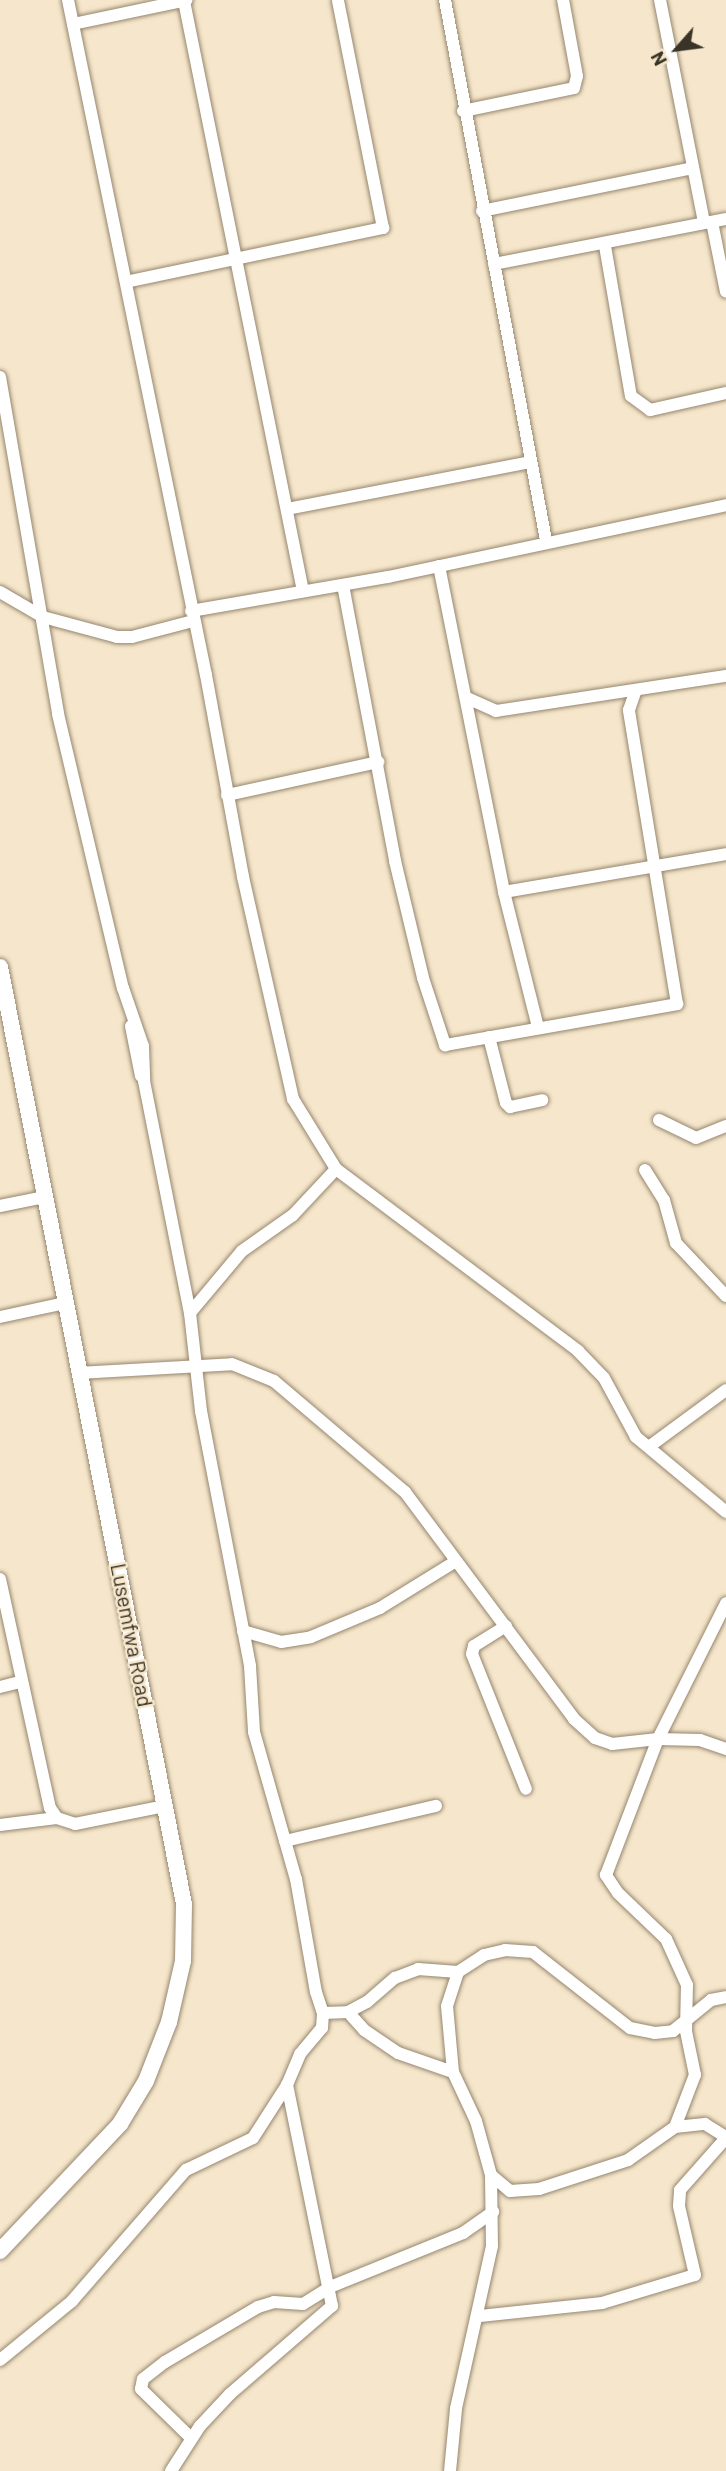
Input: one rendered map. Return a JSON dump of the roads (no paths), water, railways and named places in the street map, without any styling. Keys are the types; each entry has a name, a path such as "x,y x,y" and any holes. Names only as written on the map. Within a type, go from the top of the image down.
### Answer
{"street":[{"path":"68,0 227,794 293,1099 336,1169 578,1351 604,1378 636,1437 726,1511"},
{"path":"73,24 186,0 303,591"},
{"path":"126,282 383,228 338,0"},
{"path":"445,0 463,111 546,540"},
{"path":"463,111 575,88 577,76 563,0"},
{"path":"660,0 692,168 726,292"},
{"path":"482,211 692,168"},
{"path":"494,264 605,246 726,219"},
{"path":"605,246 631,396 650,410 726,393"},
{"path":"0,377 58,714 131,1015 143,1046 144,1082 190,1312 243,1632 254,1732 285,1841 323,2013 322,2028 300,2054 287,2085 253,2138 186,2170 72,2301 0,2360"},
{"path":"286,509 531,462"},
{"path":"0,592 43,617 132,638 192,616 303,591 439,566 546,540 726,505"},
{"path":"439,566 504,892 538,1027"},
{"path":"343,584 423,978 443,1042 449,1045 677,1004 629,710 636,690"},
{"path":"467,698 496,711 726,676"},
{"path":"611,693 629,710"},
{"path":"227,794 377,762"},
{"path":"504,892 726,854"},
{"name":"Lusemfwa Road","path":"0,967 184,1904 183,1961 169,2022 146,2081 120,2124 0,2251"},
{"path":"489,1037 506,1102 510,1107 542,1100"},
{"path":"659,1120 696,1139 726,1126"},
{"path":"190,1312 242,1251 293,1215 336,1169"},
{"path":"645,1170 664,1200 676,1243 726,1296"},
{"path":"0,1206 45,1197"},
{"path":"0,1317 65,1303"},
{"path":"78,1373 232,1364 274,1381 405,1492 506,1626 548,1688 594,1738 612,1744 658,1739 700,1740 726,1749"},
{"path":"650,1446 726,1390"},
{"path":"243,1632 281,1642 311,1637 380,1608 456,1561"},
{"path":"0,1579 43,1790 57,1818"},
{"path":"675,2127 695,2075 687,2015 687,1985 666,1939 618,1893 606,1874 658,1739 726,1603"},
{"path":"506,1626 474,1646 472,1654 526,1789"},
{"path":"0,1687 20,1682"},
{"path":"285,1841 436,1805"},
{"path":"0,1825 57,1818 75,1824 164,1806"},
{"path":"323,2013 348,2012 367,2003 395,1978 418,1969 458,1972 484,1955 505,1950 533,1952 630,2028 654,2033 673,2031 687,2015 711,2000 726,1997"},
{"path":"450,2471 456,2409 480,2316 492,2246 493,2212 491,2175 476,2121 453,2072 447,2006 458,1972"},
{"path":"348,2012 364,2030 398,2053 453,2072"},
{"path":"171,2471 191,2438 230,2394 329,2312 330,2287 287,2085"},
{"path":"480,2316 602,2303 695,2275 679,2206 680,2190 726,2138 705,2124 675,2127 628,2160 540,2189 510,2191 491,2175"},
{"path":"191,2438 145,2396 141,2389 144,2379 180,2352 258,2308 274,2302 292,2307 303,2304 330,2287 463,2233 493,2212"}]}
